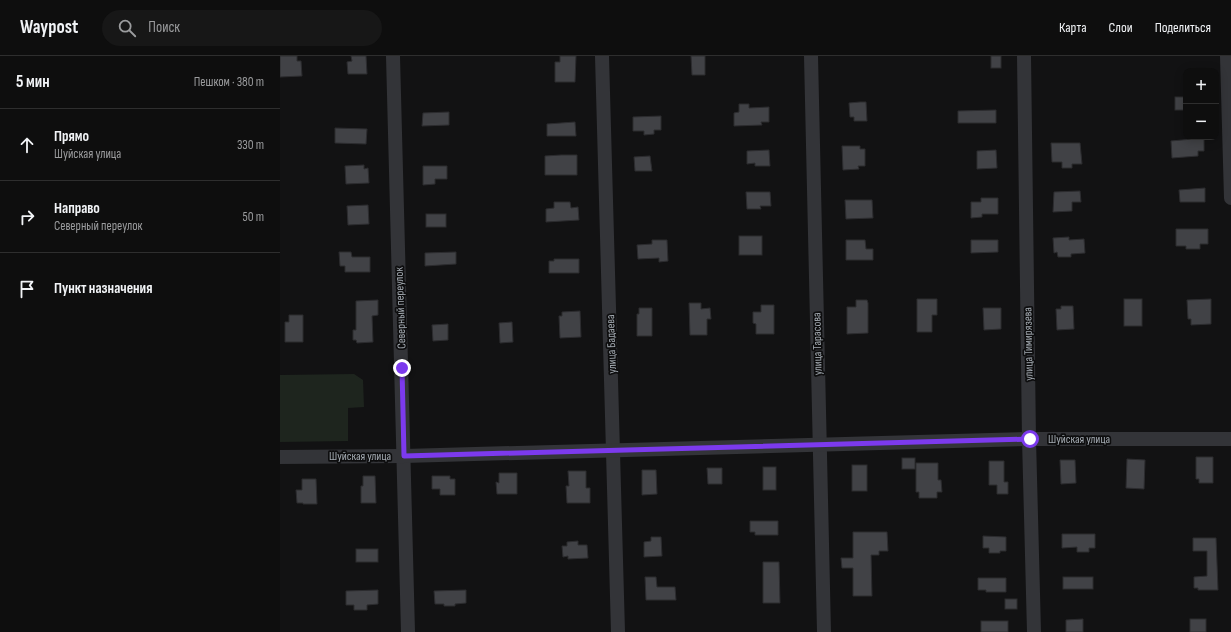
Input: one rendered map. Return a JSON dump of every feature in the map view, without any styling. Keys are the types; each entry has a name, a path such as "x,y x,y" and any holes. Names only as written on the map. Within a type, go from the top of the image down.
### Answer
{"street":[{"name":"Северный переулок","path":"393,56 408,632"},
{"name":"улица Бадаева","path":"602,56 618,632"},
{"name":"улица Тарасова","path":"811,56 824,632"},
{"name":"улица Тимирязева","path":"1024,56 1034,632"},
{"path":"1227,56 1231,198"},
{"name":"Шуйская улица","path":"280,457 404,456 1030,439 1231,439"}],"shaded area":[{"path":"354,374 363,380 364,407 348,408 348,441 280,442 280,375"}],"building":[{"path":"280,56 297,56 297,61 301,61 302,76 280,77"},
{"path":"351,56 366,56 367,74 348,74 347,62 352,61"},
{"path":"560,56 576,56 575,82 555,82 555,62 560,62"},
{"path":"691,56 705,56 705,75 692,75"},
{"path":"991,56 1001,56 1001,68 991,68"},
{"path":"1175,97 1183,97 1183,110 1175,110"},
{"path":"866,102 867,121 854,121 854,117 850,117 849,103"},
{"path":"739,104 749,104 749,108 769,107 769,122 761,122 762,125 734,126 734,113 739,112"},
{"path":"996,110 996,123 958,123 958,111"},
{"path":"449,112 449,125 422,126 423,113"},
{"path":"661,116 661,130 654,130 654,134 644,135 644,131 633,131 633,117"},
{"path":"575,122 576,136 547,136 547,124"},
{"path":"335,128 367,129 366,144 335,143"},
{"path":"1204,140 1204,151 1198,151 1198,156 1172,158 1171,141"},
{"path":"1051,143 1080,143 1082,164 1072,164 1072,168 1062,168 1062,162 1052,162"},
{"path":"842,146 860,146 860,149 865,149 865,166 858,166 859,169 843,170"},
{"path":"769,150 770,166 755,166 755,163 747,164 747,151"},
{"path":"996,150 997,168 977,169 977,151"},
{"path":"577,155 577,175 545,175 545,156"},
{"path":"650,156 652,171 635,171 634,157"},
{"path":"364,165 364,169 368,168 369,183 346,184 345,166"},
{"path":"423,166 447,166 447,179 435,179 435,184 423,185"},
{"path":"1205,188 1205,202 1180,202 1179,190"},
{"path":"1080,191 1081,202 1072,202 1072,211 1053,212 1054,192"},
{"path":"746,192 770,192 771,206 760,206 761,209 747,209"},
{"path":"981,198 998,198 998,214 982,214 982,217 971,218 971,202 981,202"},
{"path":"845,200 872,200 873,218 846,219"},
{"path":"554,202 570,202 571,208 578,207 579,220 546,222 546,209 554,208"},
{"path":"368,205 369,224 348,225 347,206"},
{"path":"426,214 446,214 446,227 426,227"},
{"path":"1176,229 1208,229 1208,244 1200,244 1200,249 1186,249 1186,246 1176,246"},
{"path":"739,236 762,236 762,255 739,255"},
{"path":"1069,237 1069,240 1084,239 1085,253 1071,254 1071,257 1058,257 1057,252 1054,253 1053,238"},
{"path":"652,240 667,240 668,261 659,262 659,258 638,259 637,245 652,244"},
{"path":"846,240 865,240 866,249 873,249 873,260 846,260"},
{"path":"971,240 998,240 998,252 971,253"},
{"path":"339,252 351,252 352,257 370,257 370,272 345,272 345,266 340,266"},
{"path":"456,252 456,264 425,266 425,253"},
{"path":"554,259 579,259 579,273 549,273 549,261 554,261"},
{"path":"917,299 937,299 937,315 932,315 932,332 917,332"},
{"path":"1124,299 1142,299 1142,326 1124,326"},
{"path":"1211,299 1211,324 1191,325 1191,319 1188,319 1187,300"},
{"path":"378,300 378,315 372,316 373,342 357,343 356,340 353,340 353,330 356,330 356,301"},
{"path":"856,300 867,300 868,333 847,334 847,307 856,307"},
{"path":"689,303 701,303 701,309 710,308 711,319 707,319 707,335 690,335"},
{"path":"761,305 774,305 774,334 756,334 756,324 753,323 753,312 761,312"},
{"path":"1061,306 1073,306 1074,329 1057,330 1056,309 1061,309"},
{"path":"639,308 652,308 652,336 637,336 637,314 639,314"},
{"path":"983,308 1001,308 1001,329 984,330"},
{"path":"580,311 581,337 560,338 559,316 562,316 562,312"},
{"path":"289,315 303,315 303,342 285,342 285,322 289,322"},
{"path":"512,322 513,342 500,343 499,323"},
{"path":"448,324 448,340 433,341 432,325"},
{"path":"1196,457 1213,457 1213,483 1199,483 1199,479 1196,479"},
{"path":"902,458 915,458 915,469 902,469"},
{"path":"1127,459 1145,460 1144,489 1126,488"},
{"path":"1060,460 1075,460 1076,483 1061,484"},
{"path":"989,461 1004,461 1004,482 1008,482 1008,494 997,494 997,485 989,485"},
{"path":"916,463 938,463 938,480 941,480 942,492 937,492 937,498 919,498 919,492 916,492"},
{"path":"852,465 867,465 867,491 852,491"},
{"path":"763,467 776,467 776,490 763,490"},
{"path":"707,468 722,468 722,484 708,484"},
{"path":"642,470 656,470 657,494 642,495"},
{"path":"568,471 586,471 586,488 590,488 590,503 567,503 566,486 569,486"},
{"path":"499,473 517,473 517,494 497,494 496,482 499,483"},
{"path":"363,476 375,476 376,503 361,503 361,486 363,486"},
{"path":"432,476 450,476 450,479 455,479 455,495 440,495 440,489 432,489"},
{"path":"302,479 316,479 317,504 297,503 296,490 302,490"},
{"path":"750,521 778,521 778,535 755,535 755,532 750,532"},
{"path":"853,532 887,532 888,551 879,551 879,555 871,555 872,596 853,596 853,568 842,568 841,558 853,558"},
{"path":"1062,534 1095,534 1095,548 1089,548 1089,552 1077,552 1077,547 1062,548"},
{"path":"983,536 1006,537 1006,551 1000,551 1000,553 989,553 989,548 983,548"},
{"path":"651,537 661,537 662,556 644,557 644,542 651,541"},
{"path":"1193,538 1216,538 1218,590 1198,590 1198,588 1194,588 1194,577 1207,576 1207,551 1193,551"},
{"path":"578,541 578,545 587,545 588,558 568,559 568,556 563,557 562,546 567,546 567,542"},
{"path":"356,549 378,549 378,562 356,562"},
{"path":"763,562 779,562 780,603 763,603"},
{"path":"645,577 656,577 657,587 675,587 676,600 646,600"},
{"path":"1063,577 1093,577 1093,589 1063,589"},
{"path":"978,578 1006,578 1006,592 986,592 986,590 978,590"},
{"path":"378,590 378,604 367,605 367,610 354,610 354,605 346,605 346,591"},
{"path":"466,590 466,603 455,604 455,606 435,604 434,591"},
{"path":"1005,599 1017,599 1017,609 1005,609"},
{"path":"1083,619 1083,632 1066,632 1066,620"},
{"path":"1190,619 1206,619 1206,632 1190,632"},
{"path":"981,621 1008,621 1008,632 981,632"}],"route":[{"path":"402,368 404,456 1030,439"}]}
